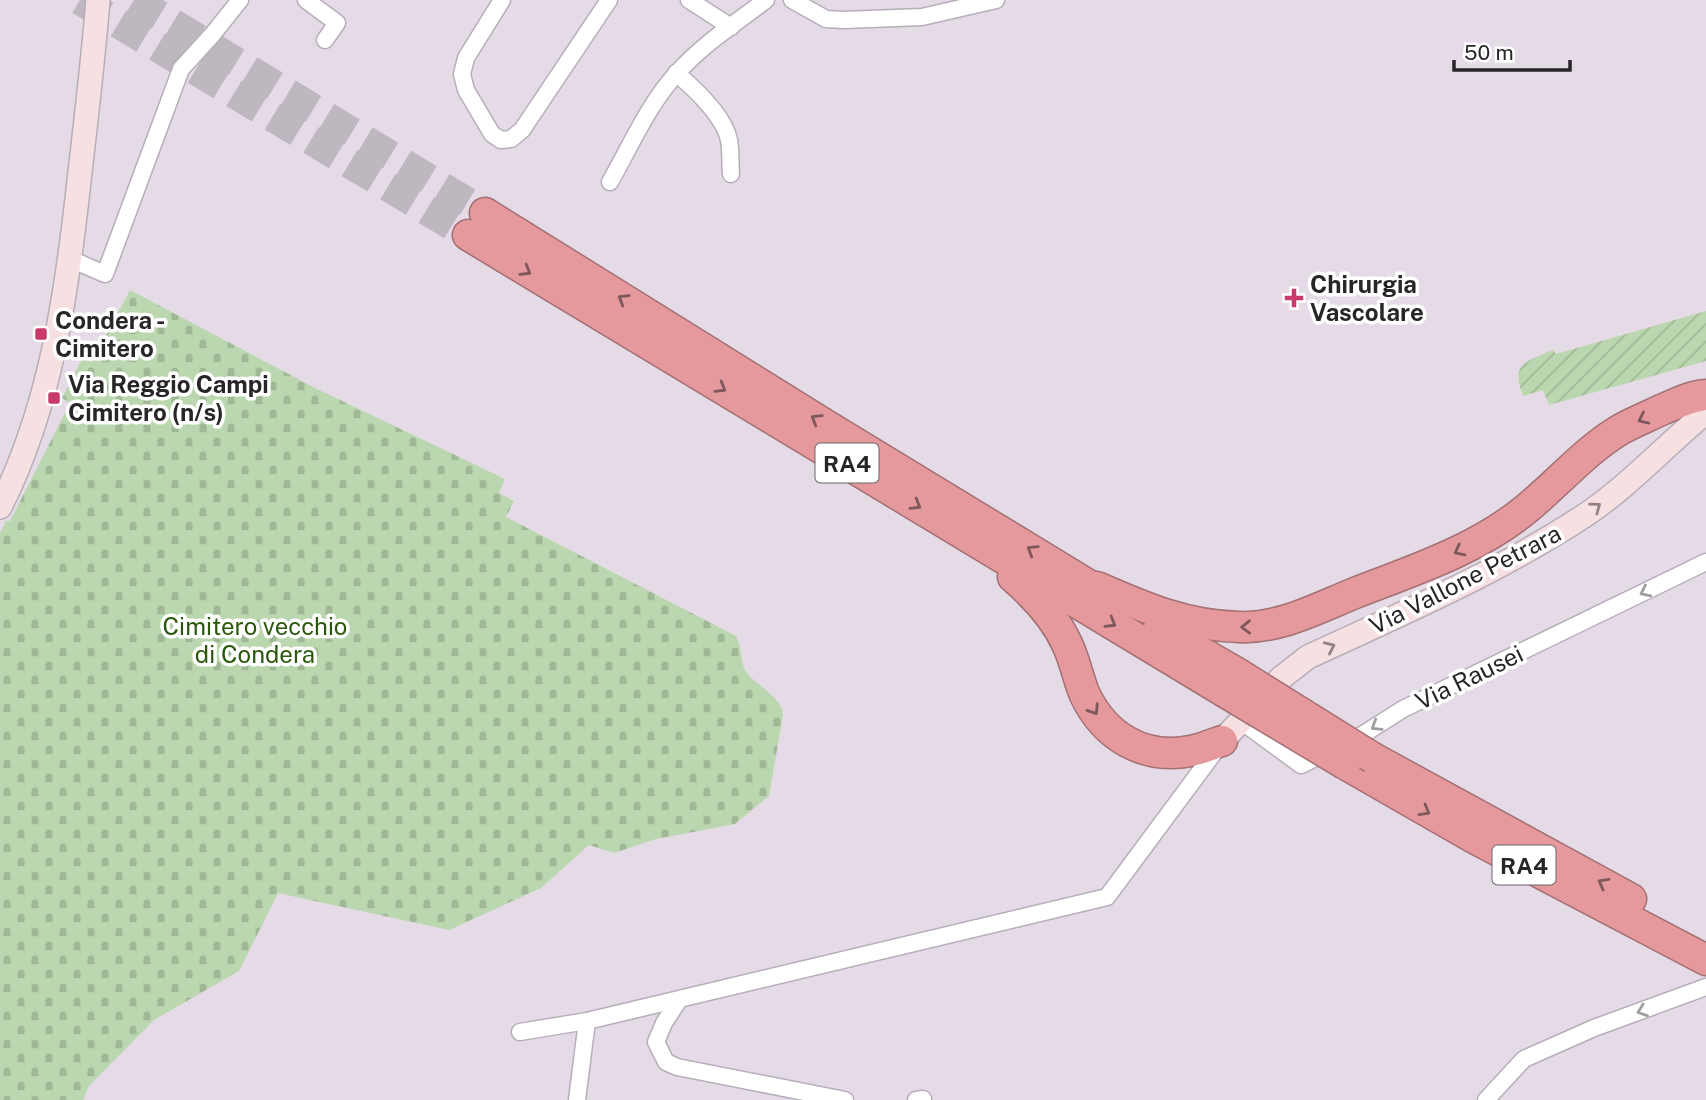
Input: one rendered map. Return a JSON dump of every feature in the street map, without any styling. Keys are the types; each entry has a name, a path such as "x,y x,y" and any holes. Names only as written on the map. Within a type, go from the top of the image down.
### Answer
{"highway":[{"name":"RA4","path":"1231,683 1171,636 1076,577 824,424 477,224 951,525 1231,683 1359,761 1474,838 1706,960"},
{"path":"1076,577 1159,614 1202,624 1255,627 1286,620 1455,554 1497,531 1525,510 1620,430 1696,396 1706,395"},
{"path":"951,525 1033,594 1054,620 1068,645 1083,691 1094,713 1117,737 1139,748 1161,752 1191,751 1232,731"},
{"name":"RA4","path":"1359,761 1706,939"}],"street":[{"path":"0,507 22,459 47,381 70,259 93,65 97,0"},
{"path":"70,259 105,274 181,69 212,36 240,0"},
{"path":"306,0 337,23 325,40"},
{"path":"502,0 466,58 462,74 466,90 492,134 501,140 511,139 522,130 609,0"},
{"path":"689,0 731,27"},
{"path":"610,182 659,96 676,73 766,0"},
{"path":"792,0 826,19 844,20 922,17 996,0"},
{"path":"676,73 696,90 711,108 728,137 731,174"},
{"name":"Via Vallone Petrara","path":"1232,731 1281,678 1308,657 1512,559 1585,515 1632,480 1706,412"},
{"name":"Via Rausei","path":"1232,731 1301,765 1362,735 1403,709 1706,562"},
{"path":"520,1032 587,1021 679,1000 1107,897 1232,731"},
{"path":"1486,1100 1524,1059 1594,1028 1706,987"},
{"path":"679,1000 664,1023 656,1042 666,1062 677,1067 845,1100"},
{"path":"577,1100 587,1021"}],"green space":[{"name":"Cimitero vecchio di Condera","path":"130,290 313,387 505,479 499,493 514,501 506,517 736,636 747,673 774,697 783,715 769,796 735,824 656,839 614,853 589,845 541,888 449,930 278,893 239,971 154,1020 89,1086 83,1100 0,1100 0,533 6,521 10,521 70,403 62,398 82,359 92,362"},
{"path":"1706,311 1706,361 1549,405 1543,390 1523,396 1518,377 1523,365 1528,361 1553,350 1556,354"}],"tunnel":[{"path":"80,0 468,235"},
{"path":"134,0 485,213"}],"place":[{"name":"Chirurgia Vascolare","path":"1294,298"},
{"name":"Condera - Cimitero","path":"41,334"},
{"name":"Via Reggio Campi Cimitero (n/s)","path":"54,398"}]}
